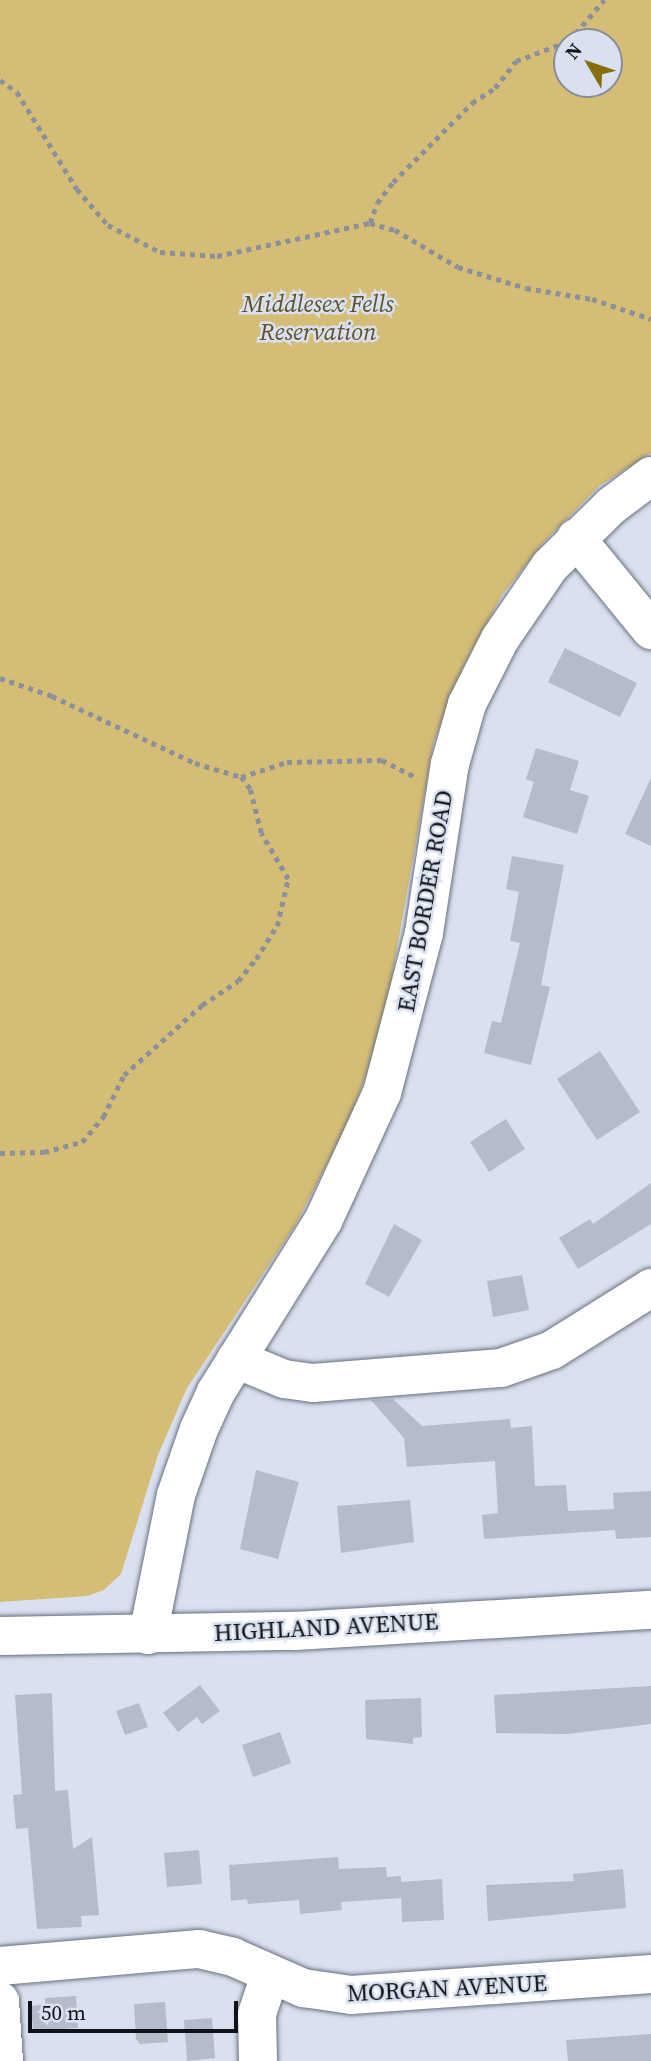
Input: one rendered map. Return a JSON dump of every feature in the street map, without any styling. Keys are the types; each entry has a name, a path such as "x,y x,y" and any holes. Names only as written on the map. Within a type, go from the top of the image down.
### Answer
{"street":[{"name":"EAST BORDER ROAD","path":"148,1635 176,1495 199,1429 236,1359 329,1209 382,1093 424,933 446,785 456,740 480,675 524,599 576,538 651,476"},
{"path":"576,538 651,630"},
{"path":"236,1359 284,1379 313,1383 501,1368 552,1350 651,1288"},
{"name":"HIGHLAND AVENUE","path":"0,1636 148,1635 651,1610"},
{"name":"MORGAN AVENUE","path":"0,1966 199,1949 226,1955 270,1975 319,1992 371,1996 651,1974"},
{"path":"258,2061 257,2014 270,1975"},
{"path":"0,2001 4,2061"}],"path":[{"path":"370,223 377,203 393,182 472,103 495,88 516,61 569,41 604,0"},
{"path":"0,80 17,92 77,189 108,225 160,252 217,256 370,223 395,230 458,267 526,288 592,299 651,319"},
{"path":"0,678 52,696 195,763 241,776 287,762 382,760 416,777 446,785"},
{"path":"0,1153 44,1152 82,1142 103,1118 124,1075 202,1005 238,981 256,959 277,926 288,879 261,833 250,789 241,776"}],"green space":[{"name":"Middlesex Fells Reservation","path":"0,0 651,0 651,453 599,486 543,543 502,595 464,665 434,741 390,987 370,1064 349,1121 296,1224 187,1388 158,1455 121,1574 104,1590 87,1596 0,1602"}],"building":[{"path":"565,648 637,683 620,717 548,682"},
{"path":"536,748 579,761 570,790 589,796 577,834 523,817 534,782 526,779"},
{"path":"651,778 651,846 625,834"},
{"path":"512,856 564,865 541,985 550,987 531,1065 484,1053 492,1021 501,1023 520,943 510,941 519,892 506,889"},
{"path":"600,1051 640,1112 597,1140 557,1079"},
{"path":"506,1119 525,1149 489,1172 470,1142"},
{"path":"651,1183 651,1224 578,1269 559,1238 590,1219 593,1224"},
{"path":"394,1224 422,1240 389,1297 365,1284"},
{"path":"522,1275 529,1310 493,1317 487,1281"},
{"path":"393,1399 422,1426 510,1419 511,1428 532,1426 535,1486 566,1485 568,1511 614,1509 613,1493 651,1491 651,1537 616,1539 615,1530 484,1539 482,1515 498,1513 495,1461 407,1467 404,1438 371,1400"},
{"path":"256,1470 299,1482 278,1559 240,1549"},
{"path":"410,1500 414,1542 341,1553 337,1506"},
{"path":"200,1685 220,1711 202,1724 197,1717 178,1732 163,1713"},
{"path":"651,1686 651,1724 567,1734 496,1733 494,1695"},
{"path":"52,1693 55,1791 68,1790 73,1849 92,1837 99,1915 81,1916 82,1927 37,1929 28,1828 16,1829 13,1795 22,1794 15,1695"},
{"path":"421,1698 422,1737 413,1738 413,1744 366,1739 365,1700"},
{"path":"139,1703 148,1727 125,1735 116,1711"},
{"path":"280,1732 291,1763 253,1777 242,1745"},
{"path":"199,1850 202,1884 167,1887 164,1853"},
{"path":"338,1857 339,1869 386,1867 387,1877 401,1876 401,1882 442,1879 444,1920 402,1922 401,1889 401,1898 341,1902 342,1910 300,1914 299,1900 248,1904 247,1899 231,1901 229,1865"},
{"path":"623,1869 626,1908 488,1921 486,1885 574,1881 573,1874"},
{"path":"76,1996 78,2028 33,2031 31,2006 45,2004 45,1998"},
{"path":"165,2002 168,2042 140,2044 136,2039 134,2004"},
{"path":"212,2018 215,2058 187,2061 184,2020"},
{"path":"651,2034 651,2061 568,2061 566,2040"}]}
